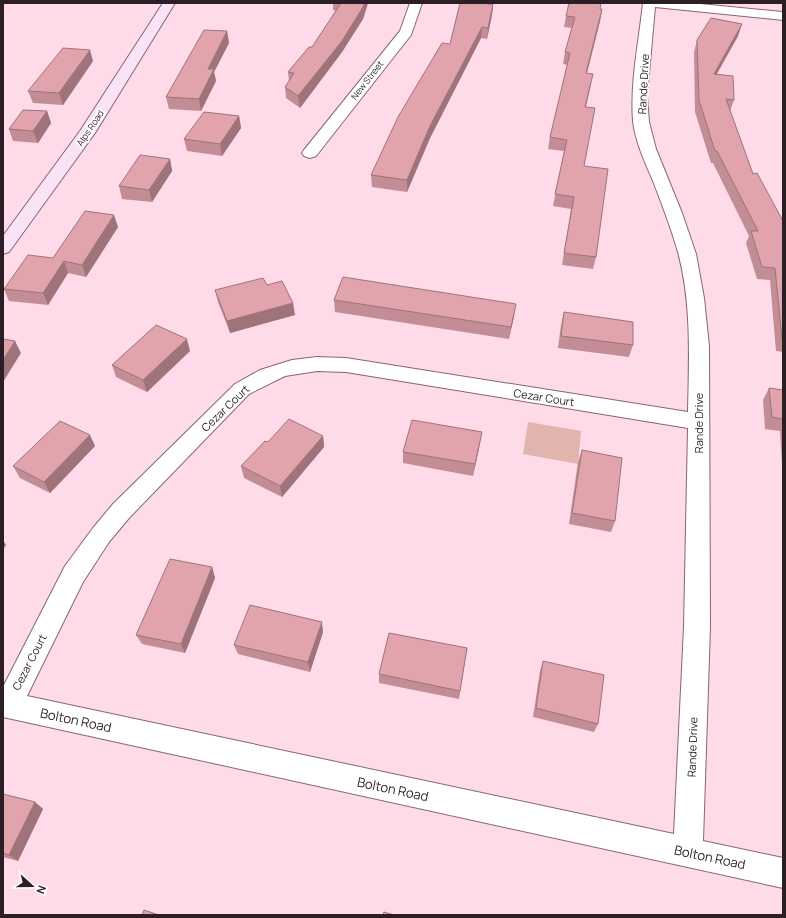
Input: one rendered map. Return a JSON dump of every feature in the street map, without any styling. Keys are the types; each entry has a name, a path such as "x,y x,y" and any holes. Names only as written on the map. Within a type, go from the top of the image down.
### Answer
{"main road":[{"name":"Alps Road","path":"3,248 87,133 169,3"}],"street":[{"name":"New Street","path":"310,153 406,32 416,3"},
{"path":"650,3 783,16"},
{"name":"Rande Drive","path":"650,3 640,96 641,122 648,149 674,213 687,254 694,291 699,346 697,627 688,852"},
{"name":"Cezar Court","path":"5,705 74,574 101,535 121,511 242,389 260,377 275,371 300,365 346,365 699,422"},
{"name":"Bolton Road","path":"5,705 783,873"}],"shaded area":[{"path":"528,422 581,431 578,464 523,454"}],"building":[{"path":"341,3 364,3 342,41 298,96 285,87 294,73 288,72 309,47 312,47"},
{"path":"460,3 493,4 488,28 482,27 430,126 407,180 371,175 398,117 442,43 450,44"},
{"path":"569,3 601,3 600,9 602,9 586,73 593,74 585,107 595,108 584,166 608,169 596,257 564,253 574,197 555,194 567,140 550,137 570,53 565,52 575,17 566,16"},
{"path":"711,18 742,24 714,74 733,76 734,100 726,99 753,174 757,173 783,221 783,339 775,268 762,267 751,231 758,231 717,151 715,151 699,100 697,40"},
{"path":"204,30 227,31 208,69 214,69 199,99 166,97"},
{"path":"63,48 90,50 59,93 28,91"},
{"path":"23,110 47,111 33,131 9,129"},
{"path":"204,112 239,116 220,144 184,139"},
{"path":"140,155 170,159 149,190 119,186"},
{"path":"85,211 114,215 82,265 64,261 43,293 4,289 28,255 53,258"},
{"path":"343,277 516,304 511,327 334,300"},
{"path":"263,278 267,285 282,281 293,303 227,321 215,290"},
{"path":"564,312 633,322 633,345 561,336"},
{"path":"156,325 187,339 143,380 112,365"},
{"path":"3,339 15,341 3,360"},
{"path":"769,388 783,390 783,419 772,417"},
{"path":"289,419 323,436 280,486 241,466 265,441 268,442"},
{"path":"412,420 482,432 475,464 403,452"},
{"path":"60,421 90,435 44,482 13,466"},
{"path":"582,450 622,458 615,521 572,513"},
{"path":"170,559 212,567 181,644 136,635"},
{"path":"250,605 322,622 308,662 234,645"},
{"path":"389,633 467,648 460,691 379,674"},
{"path":"543,661 604,675 598,724 536,708"},
{"path":"3,794 35,802 9,855 3,853"},
{"path":"144,910 159,915 142,915"},
{"path":"384,912 394,915 383,915"}]}
